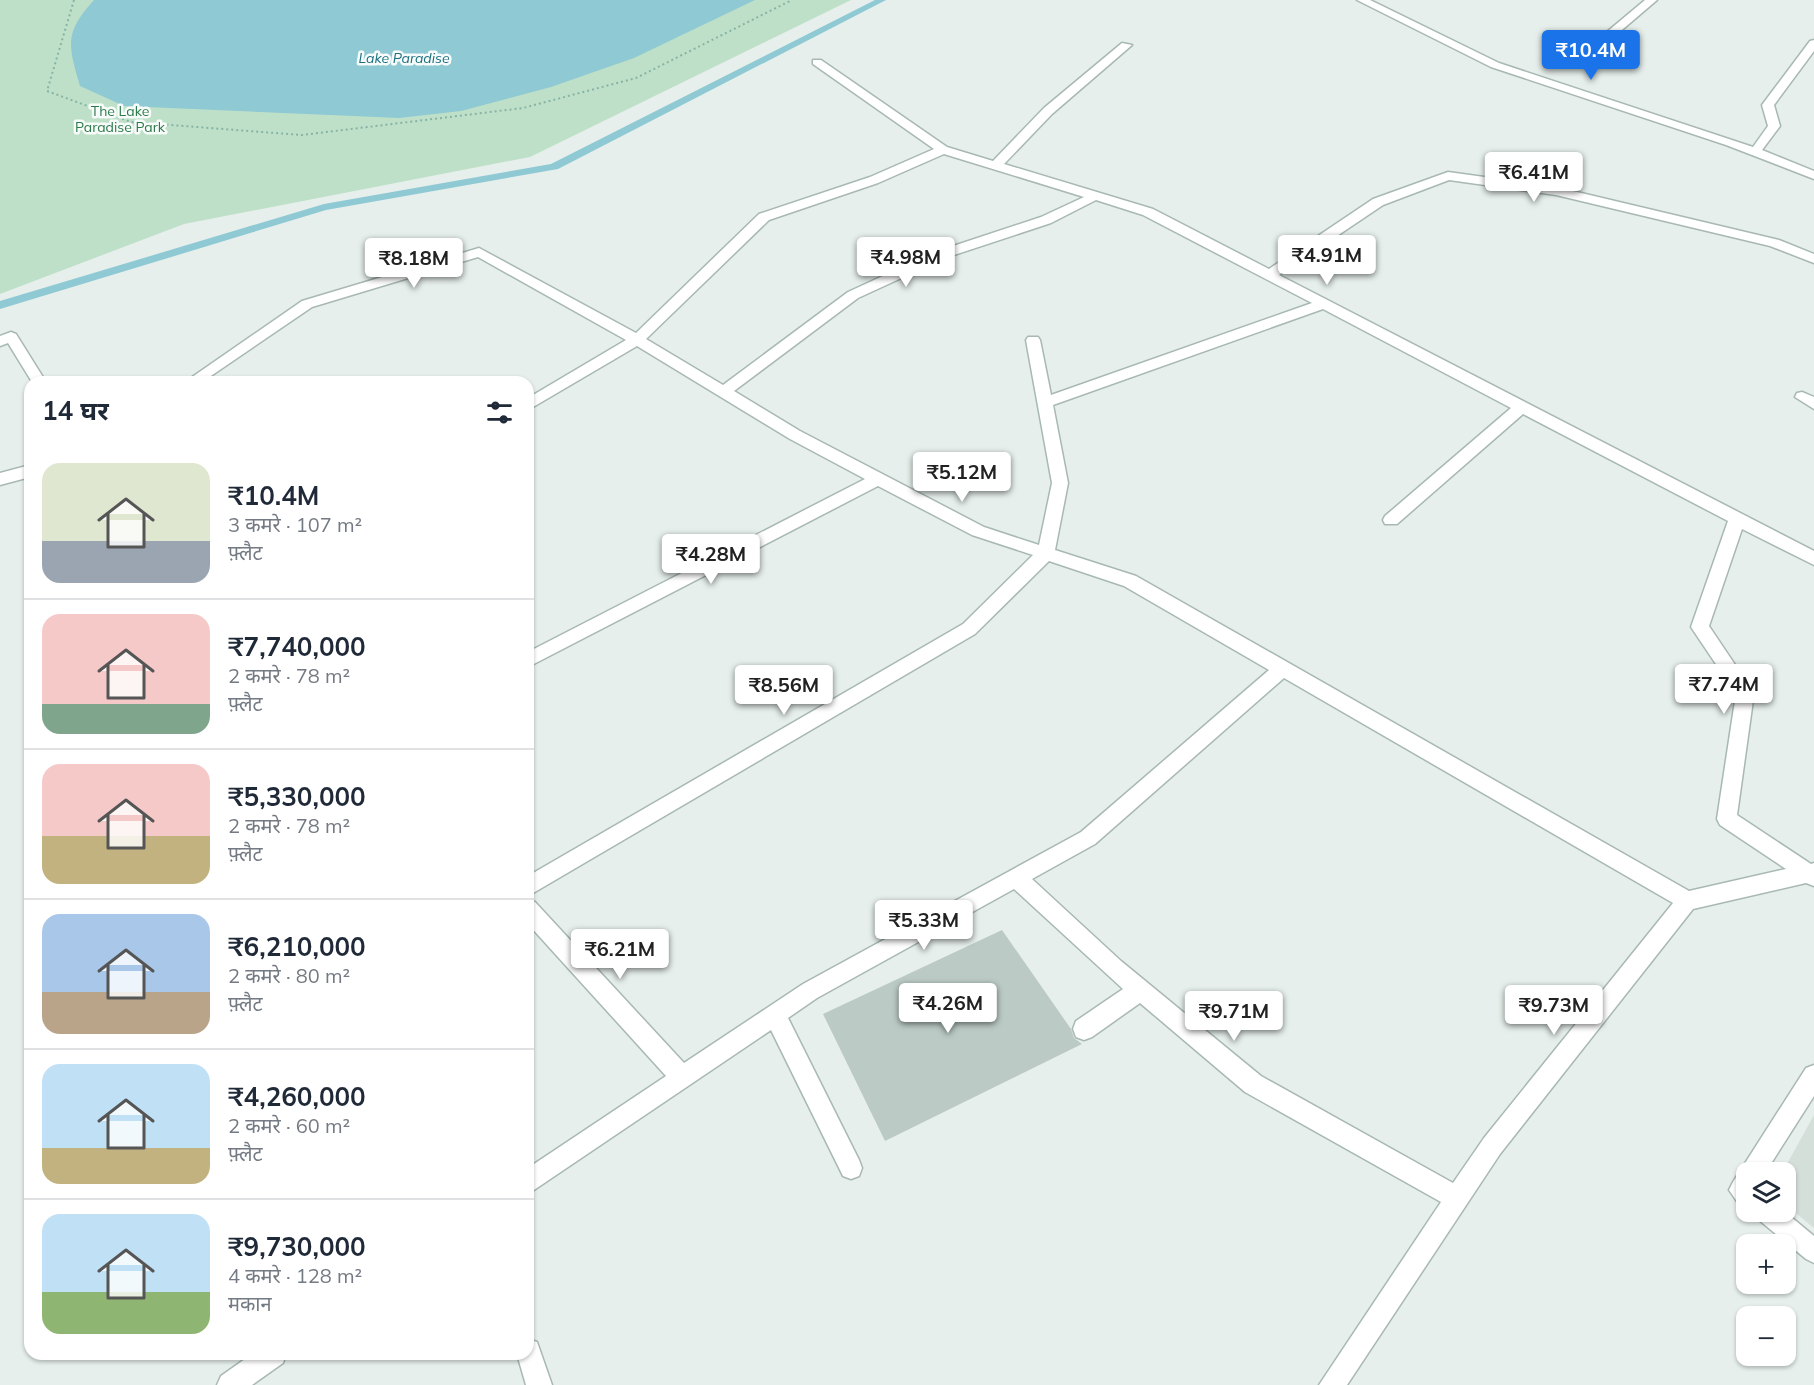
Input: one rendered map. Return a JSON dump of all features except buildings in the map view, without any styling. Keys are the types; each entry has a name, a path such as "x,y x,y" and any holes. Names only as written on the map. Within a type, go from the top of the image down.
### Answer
{"street":[{"path":"1362,0 1496,64 1755,152 1814,175"},
{"path":"1612,33 1652,0"},
{"path":"1755,152 1774,126 1768,105 1814,43"},
{"path":"995,166 1048,111 1126,45"},
{"path":"817,62 943,150 1148,212 1814,559"},
{"path":"534,401 637,340 765,218 874,180 943,150"},
{"path":"1270,275 1378,202 1448,176 1556,191 1774,243 1814,259"},
{"path":"723,392 853,295 940,255 1046,220 1095,196"},
{"path":"201,376 307,304 479,252 637,340 795,435 978,531 1130,581 1281,670 1687,901"},
{"path":"1044,402 1326,303"},
{"path":"0,341 11,337 35,376"},
{"path":"534,883 969,629 1046,553 1060,483 1033,340"},
{"path":"1390,520 1523,406"},
{"path":"0,479 24,473"},
{"path":"534,657 878,479"},
{"path":"1737,519 1700,627 1745,693 1727,819 1813,874"},
{"path":"534,1178 810,991 1088,838 1281,670"},
{"path":"1332,1385 1492,1146 1687,901 1813,874"},
{"path":"1016,878 1140,990 1253,1084 1457,1198"},
{"path":"534,916 682,1077"},
{"path":"1084,1029 1140,990"},
{"path":"775,1014 850,1168"},
{"path":"1759,1162 1814,1076"},
{"path":"1779,1222 1814,1251"},
{"path":"230,1385 265,1360"},
{"path":"531,1360 539,1385"}],"path":[{"path":"74,0 47,91 131,122 302,135 523,108 636,78 792,0"}],"shaded area":[{"path":"1814,1115 1814,1228 1796,1213 1796,1162 1788,1162"}],"green space":[{"name":"The Lake Paradise Park","path":"0,0 851,0 530,157 184,224 0,294"}],"water":[{"name":"Lake Paradise","path":"94,0 755,0 634,58 551,87 461,111 399,118 124,106 80,86 76,72 71,49 73,31 84,11"}],"waterway":[{"path":"0,305 324,207 554,167 882,0"}]}
